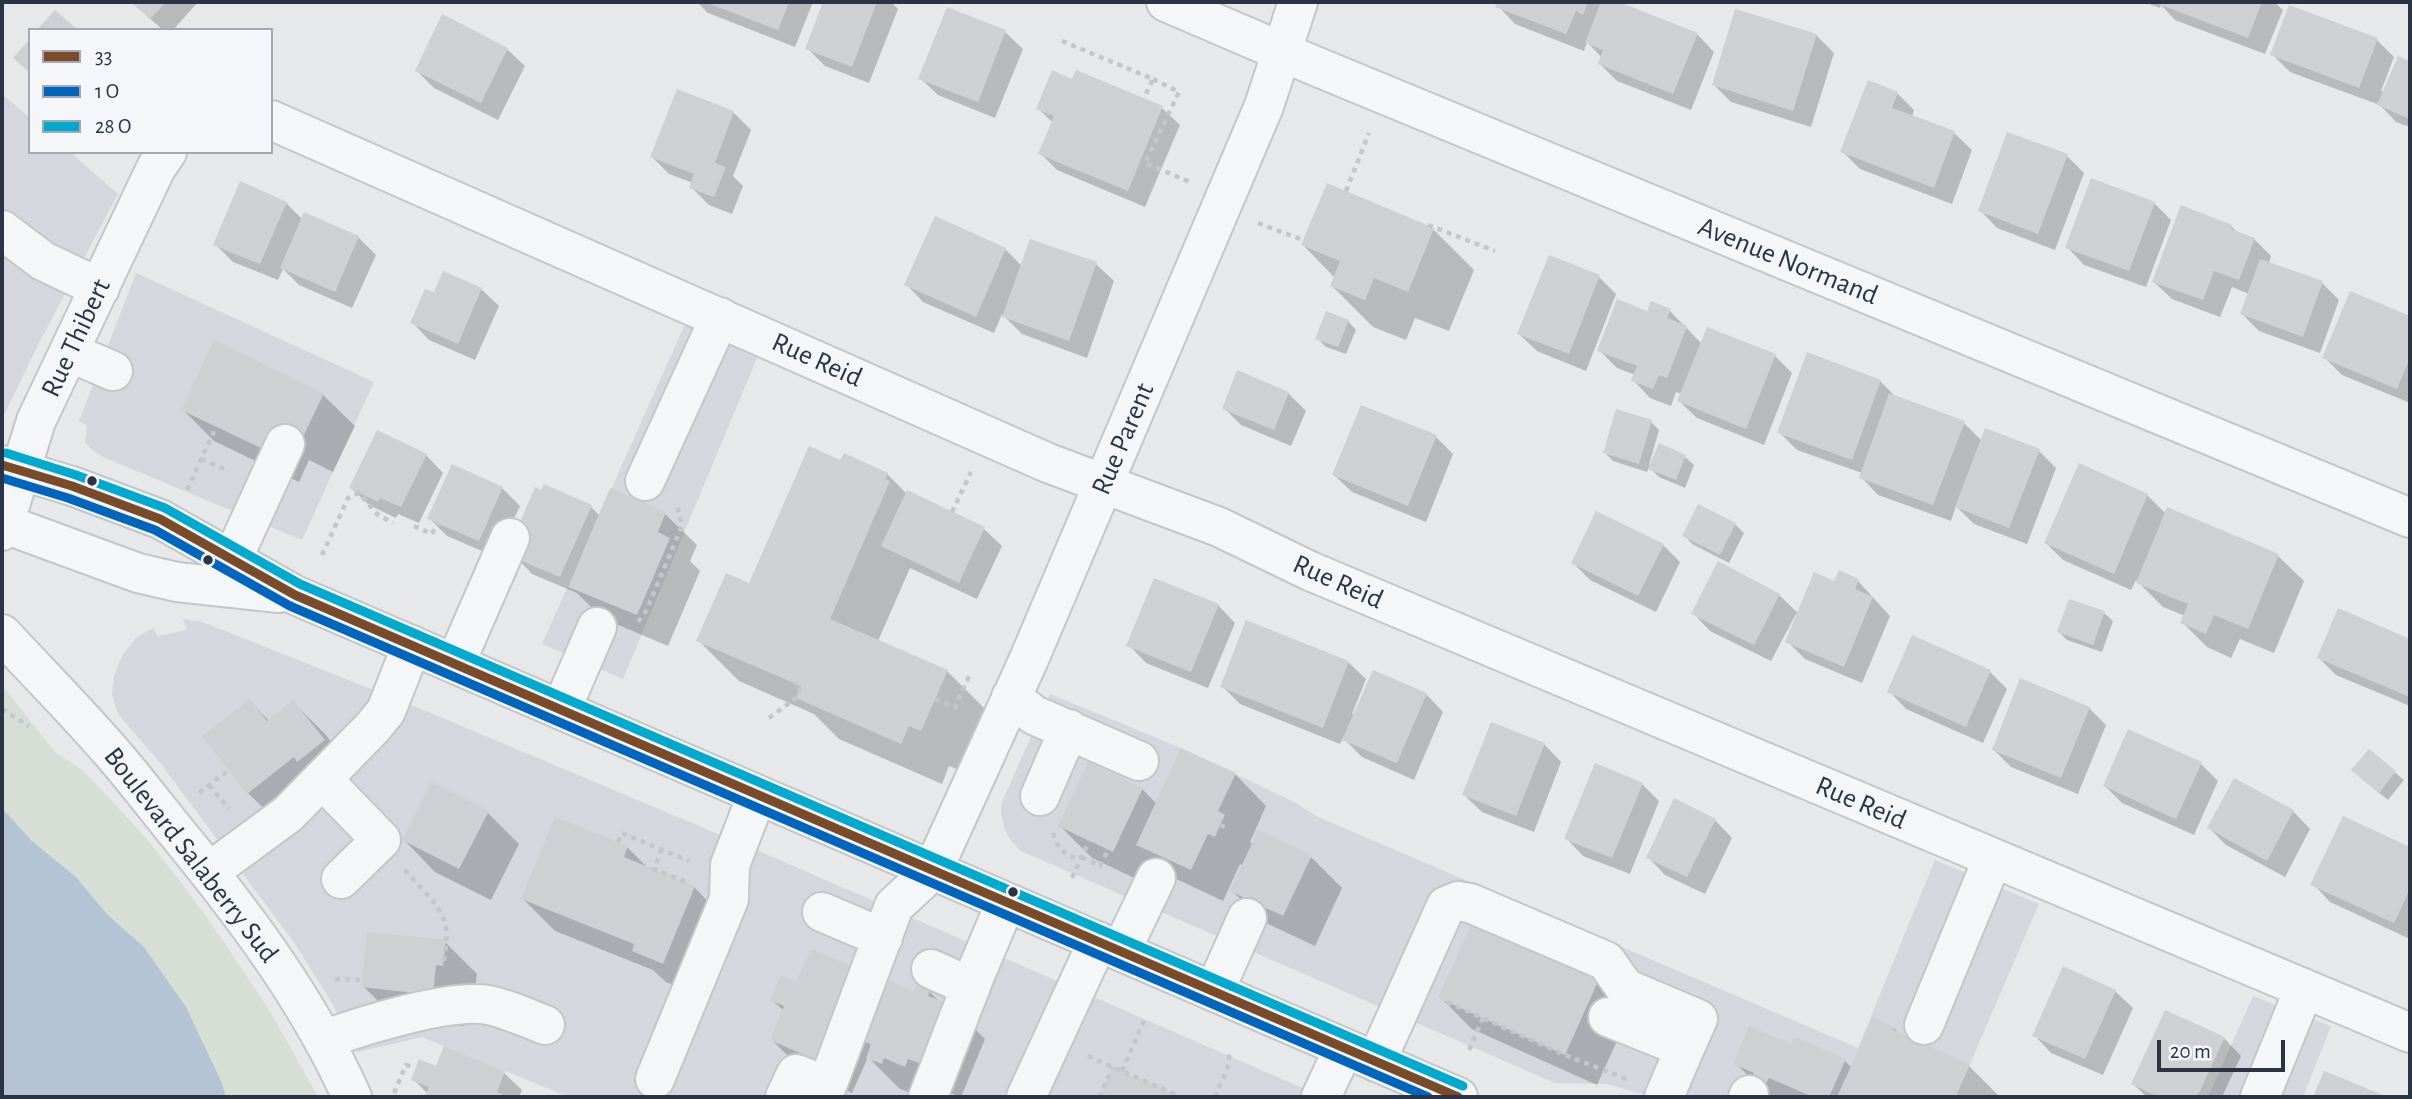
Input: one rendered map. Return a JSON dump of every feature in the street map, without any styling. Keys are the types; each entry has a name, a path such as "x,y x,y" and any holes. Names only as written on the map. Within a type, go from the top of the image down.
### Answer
{"street":[{"name":"Avenue Normand","path":"1166,2 2410,517"},
{"name":"Rue Parent","path":"933,870 1011,697 1226,197 1264,106 1298,2"},
{"name":"Rue Reid","path":"273,121 1048,463 1219,527 1310,571 2410,1033"},
{"name":"Rue Thibert","path":"2,526 11,467 36,421 156,168 166,154"},
{"path":"2,230 43,261 100,288"},
{"path":"645,481 720,317"},
{"path":"69,352 113,371"},
{"path":"232,560 285,444"},
{"path":"11,467 160,519 295,595 1458,1097"},
{"path":"2,526 148,576 177,582 295,595"},
{"path":"455,664 510,538"},
{"path":"561,710 614,627"},
{"name":"Boulevard Salaberry Sud","path":"2,634 107,748 268,948 323,1040 352,1097"},
{"path":"209,872 288,814 386,711 412,645"},
{"path":"1011,697 1034,715 1139,761"},
{"path":"1046,812 1069,729"},
{"path":"322,779 381,841 341,879"},
{"path":"655,1079 729,899 730,866 757,795"},
{"path":"1924,1025 1993,858"},
{"path":"785,1097 796,1074 827,1086 894,906 933,870"},
{"path":"1026,1097 1109,946 1156,878"},
{"path":"1321,1097 1360,1055 1446,905 1458,901 1470,903 1606,961 1625,988 1698,1019 1665,1096"},
{"path":"928,1097 1006,902"},
{"path":"822,912 883,938"},
{"path":"1214,992 1247,918"},
{"path":"931,970 971,987"},
{"path":"2260,1097 2304,989"},
{"path":"323,1040 460,1004 487,1004 545,1025"},
{"path":"1608,1017 1685,1048"}],"path":[{"path":"1062,41 1179,92 1143,162 1226,197"},
{"path":"1144,97 1153,79"},
{"path":"1346,191 1369,132"},
{"path":"1257,222 1303,240"},
{"path":"1428,225 1495,251"},
{"path":"184,497 216,427"},
{"path":"322,555 348,498 359,493 377,514 393,523"},
{"path":"414,526 432,534 437,523"},
{"path":"614,627 646,611 682,526"},
{"path":"935,699 955,707 971,672"},
{"path":"769,718 796,698 801,686 795,684"},
{"path":"2,709 36,730"},
{"path":"192,798 229,771"},
{"path":"1046,812 1056,845 1065,854 1100,866 1108,849"},
{"path":"618,842 622,833 692,862"},
{"path":"1072,878 1089,841"},
{"path":"662,849 654,869 695,886"},
{"path":"420,889 435,904 444,920 446,940 443,966"},
{"path":"1438,998 1665,1096"},
{"path":"1122,1071 1146,1016"},
{"path":"1469,1050 1483,1018"},
{"path":"1215,1097 1229,1064 1229,1052"},
{"path":"1105,1064 1181,1097"},
{"path":"393,1097 406,1065 415,1068"},
{"path":"1100,1097 1113,1067"}],"shaded area":[{"path":"2,94 28,116 28,154 72,154 118,194 5,413 2,412"},
{"path":"136,273 374,382 302,540 103,457 85,442 87,425 79,421"},
{"path":"685,324 757,358 623,679 542,644"},
{"path":"183,619 202,622 426,711 775,858 1323,1097 569,1097 422,1037 358,1052 329,998 293,941 161,764 118,714 112,695 114,676 123,654 136,638 153,628 158,636 187,630"},
{"path":"2,685 55,752 82,770 109,798 146,838 187,890 271,1013 318,1097 226,1097 186,1007 144,947 108,915 76,877 32,841 2,808"},
{"path":"1050,694 1181,748 1294,802 1318,817 1858,1048 1935,860 2039,904 1957,1094 1964,1097 1651,1097 1607,1084 1555,1083 1021,851 1005,830 1001,814 1002,802"},
{"path":"2253,996 2331,1026 2303,1097 2208,1097"}],"water":[{"path":"2,808 32,841 76,877 108,915 144,947 186,1007 226,1097 2,1097"}],"building":[{"path":"131,2 166,2 150,19"},
{"path":"705,2 789,2 778,30"},
{"path":"823,2 877,2 852,67 805,49"},
{"path":"1497,2 1588,2 1583,15 1576,11 1566,34 1495,7"},
{"path":"1601,2 1619,2 1698,33 1673,94 1598,64 1603,50 1585,43"},
{"path":"2153,2 2262,2 2248,38"},
{"path":"2289,5 2378,38 2359,88 2270,55"},
{"path":"947,7 1006,30 978,102 918,79"},
{"path":"1735,9 1817,34 1793,111 1712,85"},
{"path":"55,10 76,28 39,28"},
{"path":"442,14 508,48 481,103 415,71"},
{"path":"28,41 28,71 13,58"},
{"path":"2398,56 2410,61 2410,119 2377,105"},
{"path":"1052,70 1072,79 1076,70 1163,106 1128,191 1038,154 1054,116 1036,109"},
{"path":"1868,80 1898,92 1892,108 1955,131 1934,188 1840,152"},
{"path":"677,89 734,111 715,163 726,167 714,197 689,188 694,174 650,157"},
{"path":"2007,132 2068,154 2038,234 1978,211"},
{"path":"2091,178 2155,202 2129,271 2065,248"},
{"path":"240,181 287,202 260,264 213,245"},
{"path":"1327,183 1434,228 1408,292 1374,278 1365,300 1330,286 1340,261 1301,245"},
{"path":"2181,205 2232,225 2231,229 2255,238 2239,280 2214,271 2203,300 2152,282"},
{"path":"304,212 359,236 335,292 280,268"},
{"path":"935,216 1006,248 976,317 904,285"},
{"path":"1030,239 1097,262 1069,341 1002,317"},
{"path":"1549,255 1600,275 1569,354 1517,334"},
{"path":"2260,259 2323,281 2303,337 2240,314"},
{"path":"443,271 482,288 458,344 410,323 425,289 434,292"},
{"path":"2350,291 2410,316 2410,358 2397,389 2322,358"},
{"path":"1617,299 1647,311 1651,301 1671,309 1667,318 1687,326 1667,378 1659,375 1653,389 1631,381 1637,366 1597,351"},
{"path":"1326,311 1349,320 1338,347 1315,339"},
{"path":"1707,327 1776,354 1746,429 1677,401"},
{"path":"214,340 324,393 301,441 267,451 181,410"},
{"path":"1807,352 1881,380 1852,460 1777,433"},
{"path":"1237,370 1289,392 1274,430 1222,409"},
{"path":"1889,393 1965,421 1933,505 1859,478"},
{"path":"1361,405 1437,435 1408,506 1332,475"},
{"path":"1616,409 1652,420 1639,464 1603,453"},
{"path":"1985,428 2040,449 2009,528 1955,507"},
{"path":"377,430 427,454 401,507 380,498 378,502 349,488"},
{"path":"1659,443 1686,455 1676,480 1648,469"},
{"path":"809,446 840,460 844,453 888,473 885,479 890,481 830,619 948,670 921,731 909,726 901,744 796,698 801,686 696,641 726,573 749,583"},
{"path":"2079,463 2148,494 2114,574 2044,543"},
{"path":"452,464 503,487 479,541 427,519"},
{"path":"544,484 592,505 560,577 512,557 516,532 535,487 541,490"},
{"path":"610,488 666,512 658,532 670,538 637,615 568,587"},
{"path":"907,490 985,527 959,583 881,546"},
{"path":"1698,504 1736,523 1720,555 1682,536"},
{"path":"2167,507 2279,554 2248,629 2214,615 2206,634 2180,623 2188,604 2136,583"},
{"path":"1596,511 1664,544 1638,596 1571,563"},
{"path":"1718,561 1780,594 1754,645 1691,614"},
{"path":"1839,570 1859,579 1855,589 1873,597 1844,667 1785,642 1814,572 1834,581"},
{"path":"1154,578 1219,604 1191,672 1126,646"},
{"path":"2069,599 2105,611 2093,645 2057,632"},
{"path":"2338,608 2410,639 2410,697 2317,658"},
{"path":"1246,620 1349,661 1323,728 1220,687"},
{"path":"1912,635 1991,670 1966,727 1887,692"},
{"path":"1373,670 1427,693 1397,763 1342,740"},
{"path":"2020,678 2090,707 2061,778 1992,750"},
{"path":"250,699 267,721 293,700 325,740 297,762 294,757 247,794 202,736"},
{"path":"1491,722 1545,743 1516,816 1462,795"},
{"path":"2128,729 2202,762 2176,819 2103,786"},
{"path":"1181,748 1236,773 1218,811 1225,815 1215,837 1208,834 1191,870 1136,845"},
{"path":"2369,749 2396,771 2379,793 2351,770"},
{"path":"1088,762 1143,788 1113,852 1058,826"},
{"path":"1595,763 1643,783 1612,858 1564,839"},
{"path":"2234,778 2294,810 2267,861 2207,828"},
{"path":"431,782 489,811 459,869 402,840"},
{"path":"1674,798 1716,819 1687,877 1646,858"},
{"path":"2343,816 2410,847 2410,889 2394,923 2310,885"},
{"path":"555,817 628,846 624,857 695,886 663,964 632,951 634,944 521,899"},
{"path":"1258,830 1312,855 1283,916 1230,891"},
{"path":"1473,920 1600,977 1565,1055 1438,998"},
{"path":"367,932 446,940 443,966 436,965 433,995 361,987"},
{"path":"811,949 860,970 820,1062 770,1040 784,1006 770,1000 781,975 796,982"},
{"path":"2063,966 2116,990 2085,1059 2032,1036"},
{"path":"889,980 913,991 916,984 924,987 930,990 928,996 954,1006 929,1067 908,1059 905,1067 884,1058 882,1064 866,1058 871,1044 865,1042"},
{"path":"2165,1010 2225,1037 2197,1097 2159,1097 2131,1084"},
{"path":"1873,1017 1895,1027 1894,1030 1970,1065 1957,1094 1964,1097 1837,1097"},
{"path":"1749,1026 1791,1044 1795,1037 1846,1059 1829,1097 1813,1097 1769,1078 1765,1085 1751,1079 1754,1073 1733,1064"},
{"path":"444,1046 505,1071 497,1092 508,1097 424,1097 429,1087 411,1080 419,1059 436,1066"},
{"path":"1113,1067 1122,1071 1181,1097 1099,1097"},
{"path":"2324,1071 2388,1097 2313,1097"}],"transit line":[{"path":"6,453 165,508 300,584 1463,1086"},
{"name":"33","path":"2,465 72,486 160,519 295,595 1458,1097"},
{"path":"2,478 68,498 155,530 290,606 1428,1097"}]}
